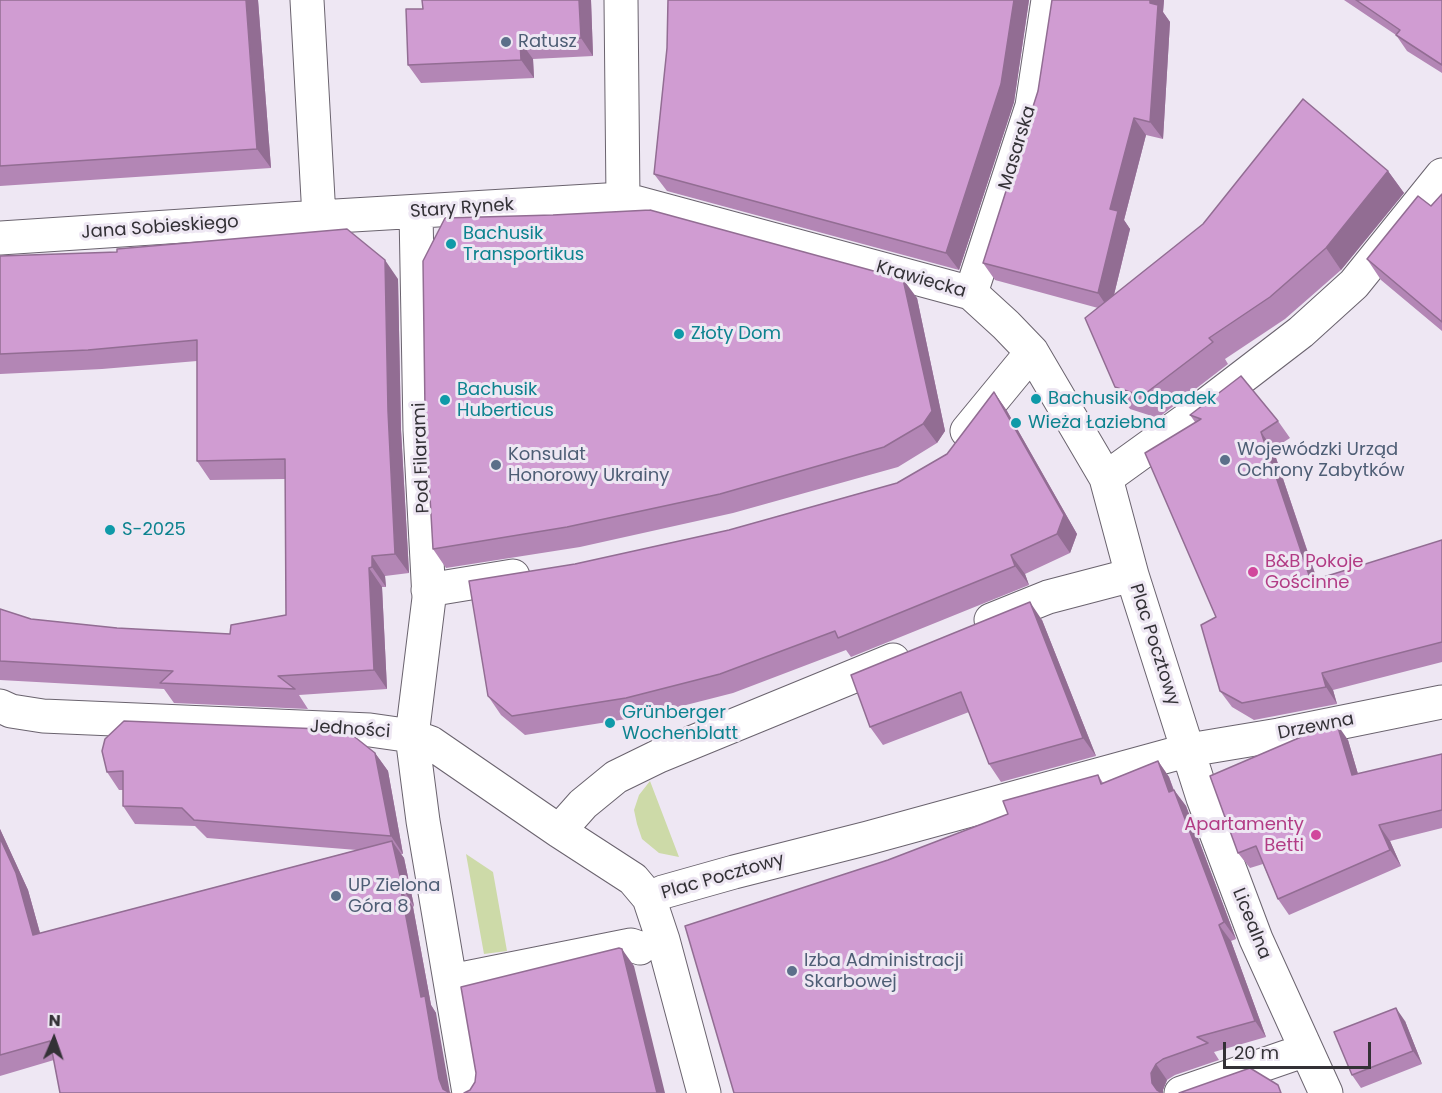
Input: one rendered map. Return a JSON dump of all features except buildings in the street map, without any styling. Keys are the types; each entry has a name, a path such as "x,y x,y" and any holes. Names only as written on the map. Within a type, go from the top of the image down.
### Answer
{"street":[{"path":"307,0 320,217"},
{"path":"621,0 623,199"},
{"name":"Masarska","path":"971,293 1032,106 1048,0"},
{"path":"1106,478 1301,332 1353,284 1442,175"},
{"name":"Stary Rynek","path":"320,217 623,199"},
{"name":"Krawiecka","path":"623,199 971,293 1032,352 1106,478 1132,574"},
{"name":"Pod Filarami","path":"416,212 420,430 429,590 412,736 423,821 451,981"},
{"name":"Jana Sobieskiego","path":"0,238 320,217"},
{"path":"950,457 972,424 1032,352"},
{"path":"429,590 538,572"},
{"name":"Plac Pocztowy","path":"649,898 728,874 1189,750 1132,574 1048,597 960,633"},
{"path":"559,831 583,804 616,777 659,756 916,651"},
{"name":"Drzewna","path":"1189,750 1279,735 1442,702"},
{"name":"Jedności","path":"0,706 11,711 43,716 370,730 412,736 431,742 559,831 633,879 649,898"},
{"name":"Licealna","path":"1189,750 1203,798 1256,939 1326,1093"},
{"path":"649,898 663,940 704,1093"},
{"path":"469,1093 451,981 631,945 640,948"},
{"path":"1181,1093 1306,1050"}],"green space":[{"path":"650,781 679,857 659,853 642,839 634,810 639,795"},
{"path":"466,854 493,872 507,951 484,954"}],"place":[{"name":"Ratusz","path":"506,42"},
{"name":"Bachusik Transportikus","path":"451,244"},
{"name":"Złoty Dom","path":"679,334"},
{"name":"Bachusik Odpadek","path":"1036,399"},
{"name":"Bachusik Huberticus","path":"445,400"},
{"name":"Wieża Łaziebna","path":"1016,423"},
{"name":"Wojewódzki Urząd Ochrony Zabytków","path":"1225,460"},
{"name":"Konsulat Honorowy Ukrainy","path":"496,465"},
{"name":"S-2025","path":"110,530"},
{"name":"B&B Pokoje Gościnne","path":"1253,572"},
{"name":"Grünberger Wochenblatt","path":"610,723"},
{"name":"Apartamenty Betti","path":"1316,835"},
{"name":"UP Zielona Góra 8","path":"336,896"},
{"name":"Izba Administracji Skarbowej","path":"792,971"}]}
